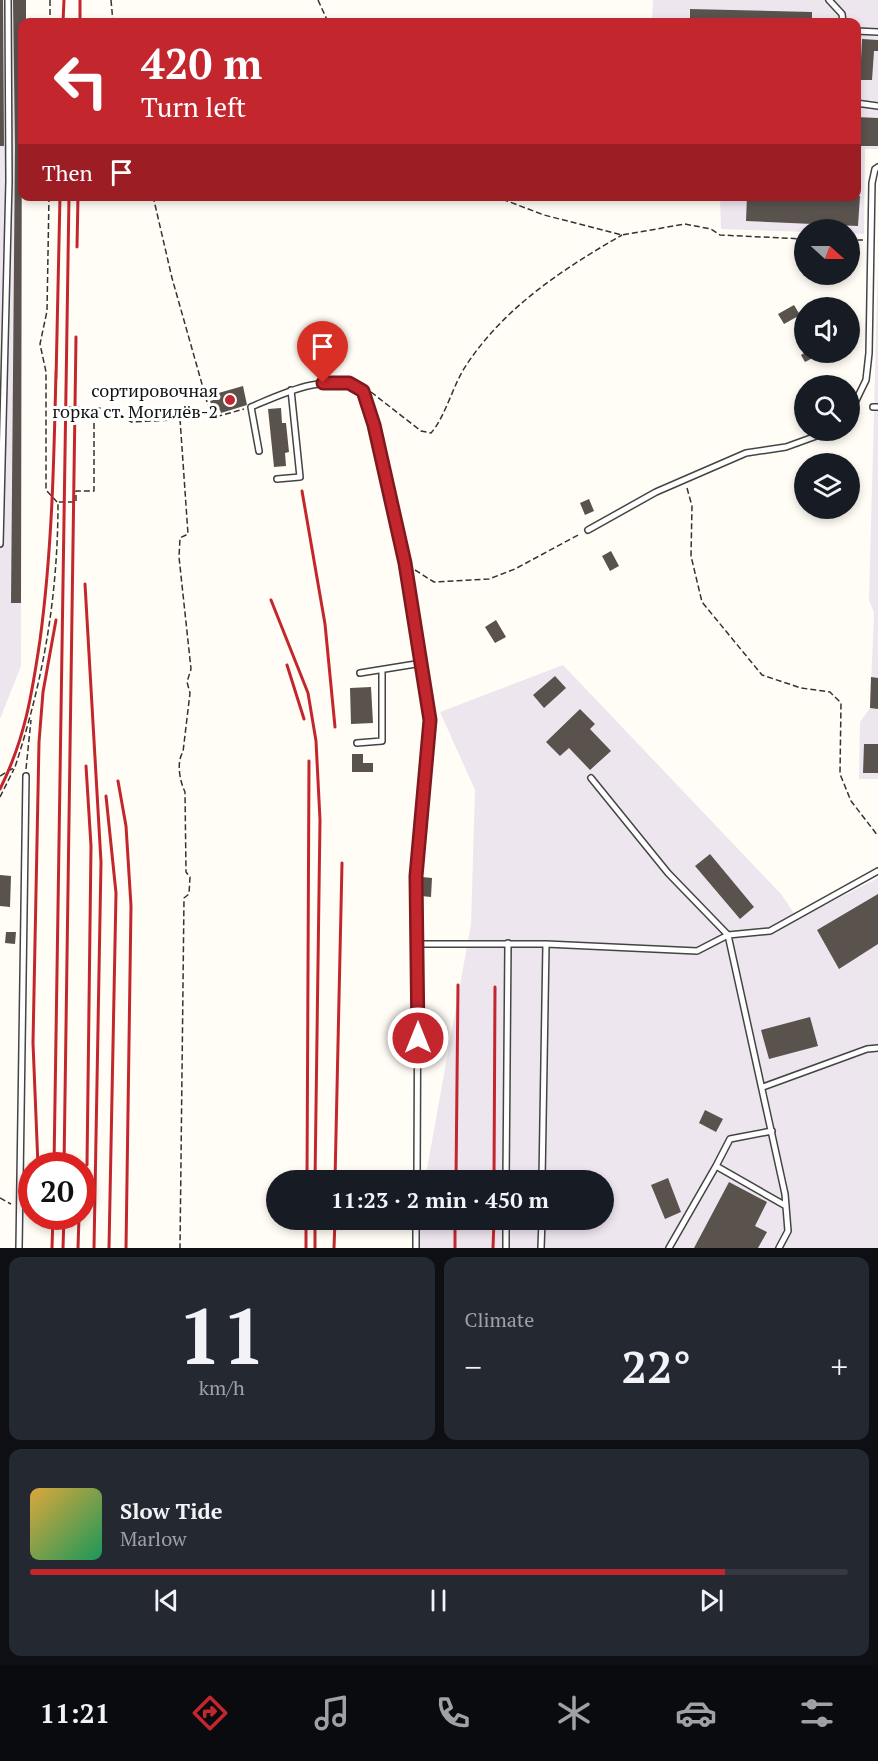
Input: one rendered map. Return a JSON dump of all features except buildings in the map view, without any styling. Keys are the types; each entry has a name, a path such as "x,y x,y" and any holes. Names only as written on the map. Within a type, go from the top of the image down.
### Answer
{"lane":[{"path":"0,544 9,181 8,0"},
{"path":"829,0 842,14 842,18"},
{"path":"861,31 878,32"},
{"path":"861,103 878,105"},
{"path":"860,392 866,380 873,176 878,167"},
{"path":"0,181 9,181"},
{"path":"259,451 251,407 291,390 323,383 349,383 363,391 374,425 405,563 430,720 416,876 417,1170"},
{"path":"277,479 300,477 291,390"},
{"path":"588,530 656,492 746,453 786,447 803,441"},
{"path":"360,673 422,663"},
{"path":"357,743 382,741 382,670"},
{"path":"21,1152 26,776"},
{"path":"591,778 668,873 728,935 764,1087 786,1206 789,1232 778,1248"},
{"path":"418,944 507,943 697,951 728,935 770,931 878,871"},
{"path":"506,1170 507,943"},
{"path":"542,1170 546,944"},
{"path":"764,1087 867,1049 878,1048"},
{"path":"669,1248 730,1139 772,1131"},
{"path":"716,1166 786,1206"},
{"path":"19,1230 19,1248"},
{"path":"416,1230 416,1248"},
{"path":"506,1230 506,1248"},
{"path":"541,1248 542,1230"}],"path":[{"path":"50,0 50,18"},
{"path":"111,0 113,18"},
{"path":"318,0 326,18"},
{"path":"49,201 47,311 40,344 46,372 46,490 53,501 76,501 76,491 94,491 94,417 99,408"},
{"path":"154,201 172,278 212,417"},
{"path":"507,201 544,215 622,235"},
{"path":"363,391 375,393 421,431 430,433 466,364 495,327 546,282 622,235 685,224 711,230 720,235 794,239"},
{"path":"860,239 870,239"},
{"path":"69,407 113,410 131,422 180,420 202,415 212,417 251,407"},
{"path":"180,420 188,534 180,538 179,557 191,669 183,752 180,757 181,784 185,792 186,872 190,877 189,894 184,898 180,1248"},
{"path":"685,480 692,506 692,556 702,602 762,675 801,688 830,692 841,703 840,774 851,801 878,836"},
{"path":"26,776 32,716 51,624 58,560 57,502"},
{"path":"405,563 434,582 489,579 515,569 588,530"},
{"path":"0,797 15,767 32,716"},
{"path":"0,776 15,767"},
{"path":"0,1198 18,1208"}],"shaded area":[{"path":"0,0 26,0 26,18 18,18 18,201 22,201 21,666 0,719"},
{"path":"653,0 878,0 878,149 865,149 864,234 860,234 860,219 794,219 794,232 721,229 720,201 861,201 861,18 652,18"},
{"path":"878,261 878,779 859,779 860,722 870,708 874,613 869,600"},
{"path":"563,665 781,894 798,919 878,878 878,1248 413,1248 416,1230 614,1230 614,1170 427,1170 471,924 475,790 440,712"}],"railway":[{"path":"63,18 64,0"},
{"path":"80,0 80,18"},
{"path":"56,379 60,201"},
{"path":"54,1152 69,201"},
{"path":"77,247 78,201"},
{"path":"64,1152 76,337"},
{"path":"0,789 22,734 40,640 50,540 56,371"},
{"path":"302,491 325,624 335,727"},
{"path":"85,584 101,862 94,1248"},
{"path":"271,600 308,693 316,741 320,820 315,1170"},
{"path":"37,1152 33,1043 39,742 43,692 56,620"},
{"path":"287,665 304,719"},
{"path":"307,1170 309,761"},
{"path":"86,766 91,846 87,1152"},
{"path":"118,781 126,826 131,906 126,1248"},
{"path":"106,796 116,893 109,1248"},
{"path":"335,1170 342,863"},
{"path":"456,1170 458,985"},
{"path":"494,1170 495,987"},
{"path":"52,1248 53,1230"},
{"path":"63,1248 64,1230"},
{"path":"78,1248 79,1230"},
{"path":"306,1230 306,1248"},
{"path":"315,1230 315,1248"},
{"path":"334,1248 335,1230"},
{"path":"455,1230 455,1248"},
{"path":"493,1248 494,1230"}],"place":[{"name":"сортировочная горка ст. Могилёв-2","path":"230,400"}],"route":[{"path":"323,383 349,383 363,391 374,425 405,563 422,663 430,720 416,876 418,1038"}]}
